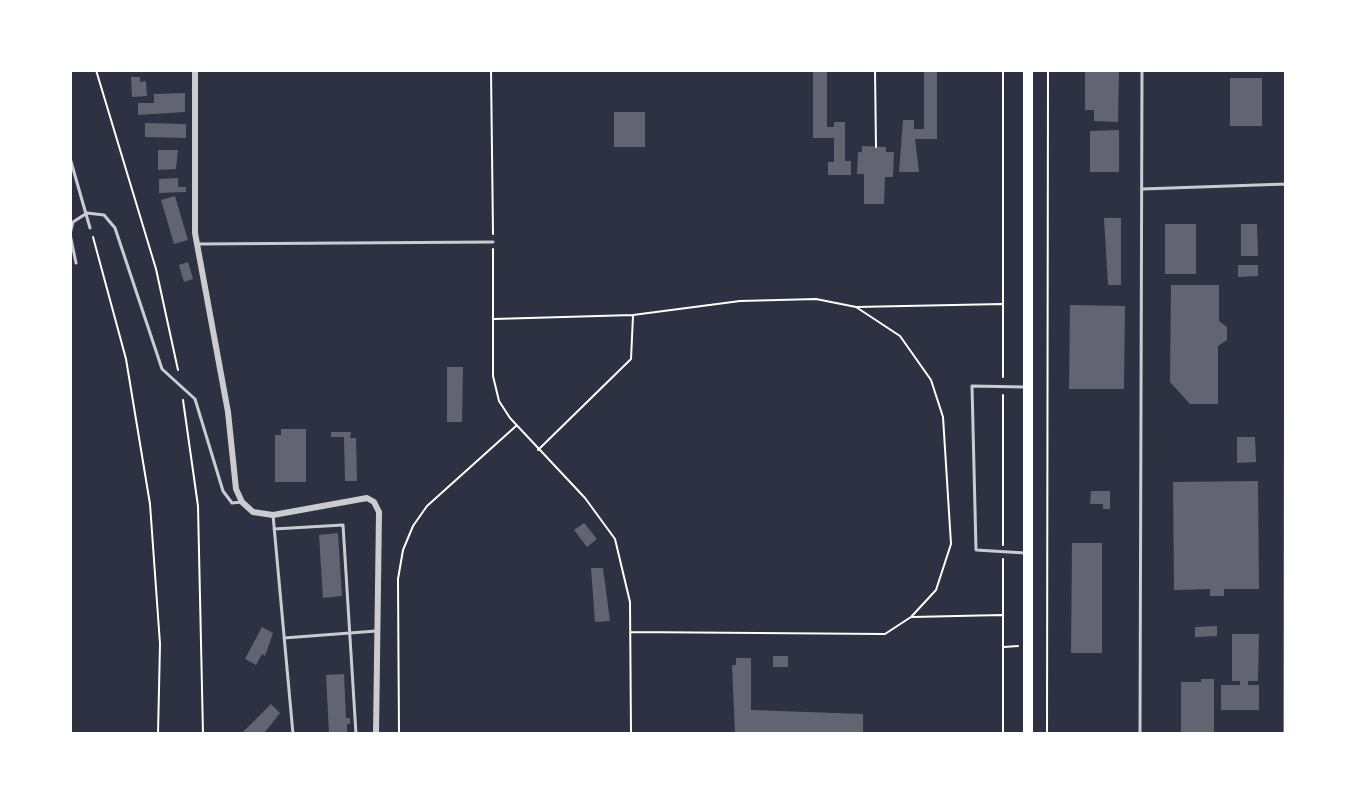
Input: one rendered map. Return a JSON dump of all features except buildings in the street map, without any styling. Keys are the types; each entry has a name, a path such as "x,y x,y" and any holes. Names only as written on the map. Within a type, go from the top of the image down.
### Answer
{"highway":[{"path":"1028,70 1028,734"}],"street":[{"path":"195,70 197,244 228,412 236,489 242,502 253,512 273,515 367,498 374,502 379,512 376,734"}],"lane":[{"path":"1140,734 1142,70"},
{"path":"1285,734 1286,70"},
{"path":"70,158 90,228"},
{"path":"1142,189 1286,184"},
{"path":"76,263 71,227 77,218 87,213 98,213 111,221 162,369 181,384 197,404 223,491 232,503 242,502"},
{"path":"197,244 493,242"},
{"path":"1028,387 972,386 976,550 1028,553"},
{"path":"273,515 293,734"},
{"path":"274,529 343,525 356,734"},
{"path":"284,638 376,631"}],"path":[{"path":"96,70 156,269 181,384 198,506 203,734"},
{"path":"491,70 493,376 499,401 538,450 585,498 615,539 630,602 631,734"},
{"path":"875,70 876,147"},
{"path":"1003,70 1003,378"},
{"path":"1047,734 1048,70"},
{"path":"90,228 126,359 140,428 150,504 160,644 158,734"},
{"path":"493,319 633,315 701,304 755,300 816,299 856,307 1003,304"},
{"path":"630,632 885,634 911,617 936,590 951,544 943,417 931,380 900,336 856,307"},
{"path":"538,450 631,359 633,315"},
{"path":"1003,392 1003,734"},
{"path":"399,734 398,579 403,550 413,526 427,506 517,425"},
{"path":"911,617 1003,615"}]}
